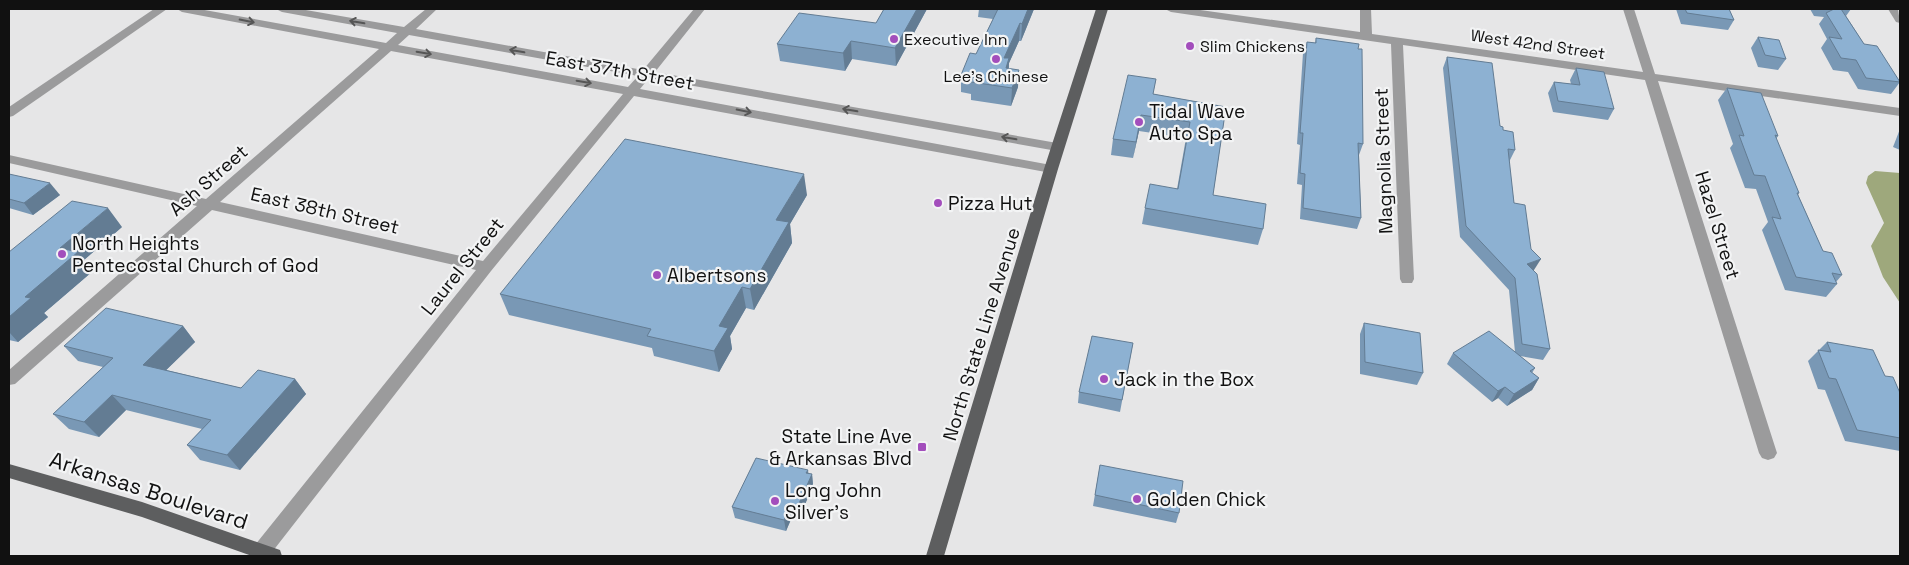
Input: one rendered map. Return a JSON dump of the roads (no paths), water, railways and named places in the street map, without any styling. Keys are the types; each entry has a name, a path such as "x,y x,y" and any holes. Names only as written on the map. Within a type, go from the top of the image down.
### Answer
{"main road":[{"name":"North State Line Avenue","path":"935,556 1050,169 1102,9"},
{"name":"Arkansas Boulevard","path":"9,471 92,493 267,554"}],"street":[{"path":"9,113 161,9"},
{"name":"East 37th Street","path":"182,9 632,90 1050,169"},
{"name":"East 37th Street","path":"282,9 1058,147"},
{"name":"Ash Street","path":"9,379 432,9"},
{"name":"Laurel Street","path":"267,554 486,267 700,9"},
{"name":"West 42nd Street","path":"1171,9 1900,112"},
{"path":"1366,9 1366,36"},
{"name":"Hazel Street","path":"1629,9 1768,453"},
{"path":"1893,9 1900,20"},
{"name":"Magnolia Street","path":"1397,41 1407,279"},
{"name":"East 38th Street","path":"9,159 486,267"}],"place":[{"name":"Executive Inn","path":"894,39"},
{"name":"Slim Chickens","path":"1190,46"},
{"name":"Lee's Chinese","path":"996,59"},
{"name":"Tidal Wave Auto Spa","path":"1139,122"},
{"name":"Pizza Hut","path":"938,203"},
{"name":"North Heights Pentecostal Church of God","path":"62,254"},
{"name":"Albertsons","path":"657,275"},
{"name":"Jack in the Box","path":"1104,379"},
{"name":"State Line Ave & Arkansas Blvd","path":"922,447"},
{"name":"Golden Chick","path":"1137,499"},
{"name":"Long John Silver's","path":"775,501"}]}
